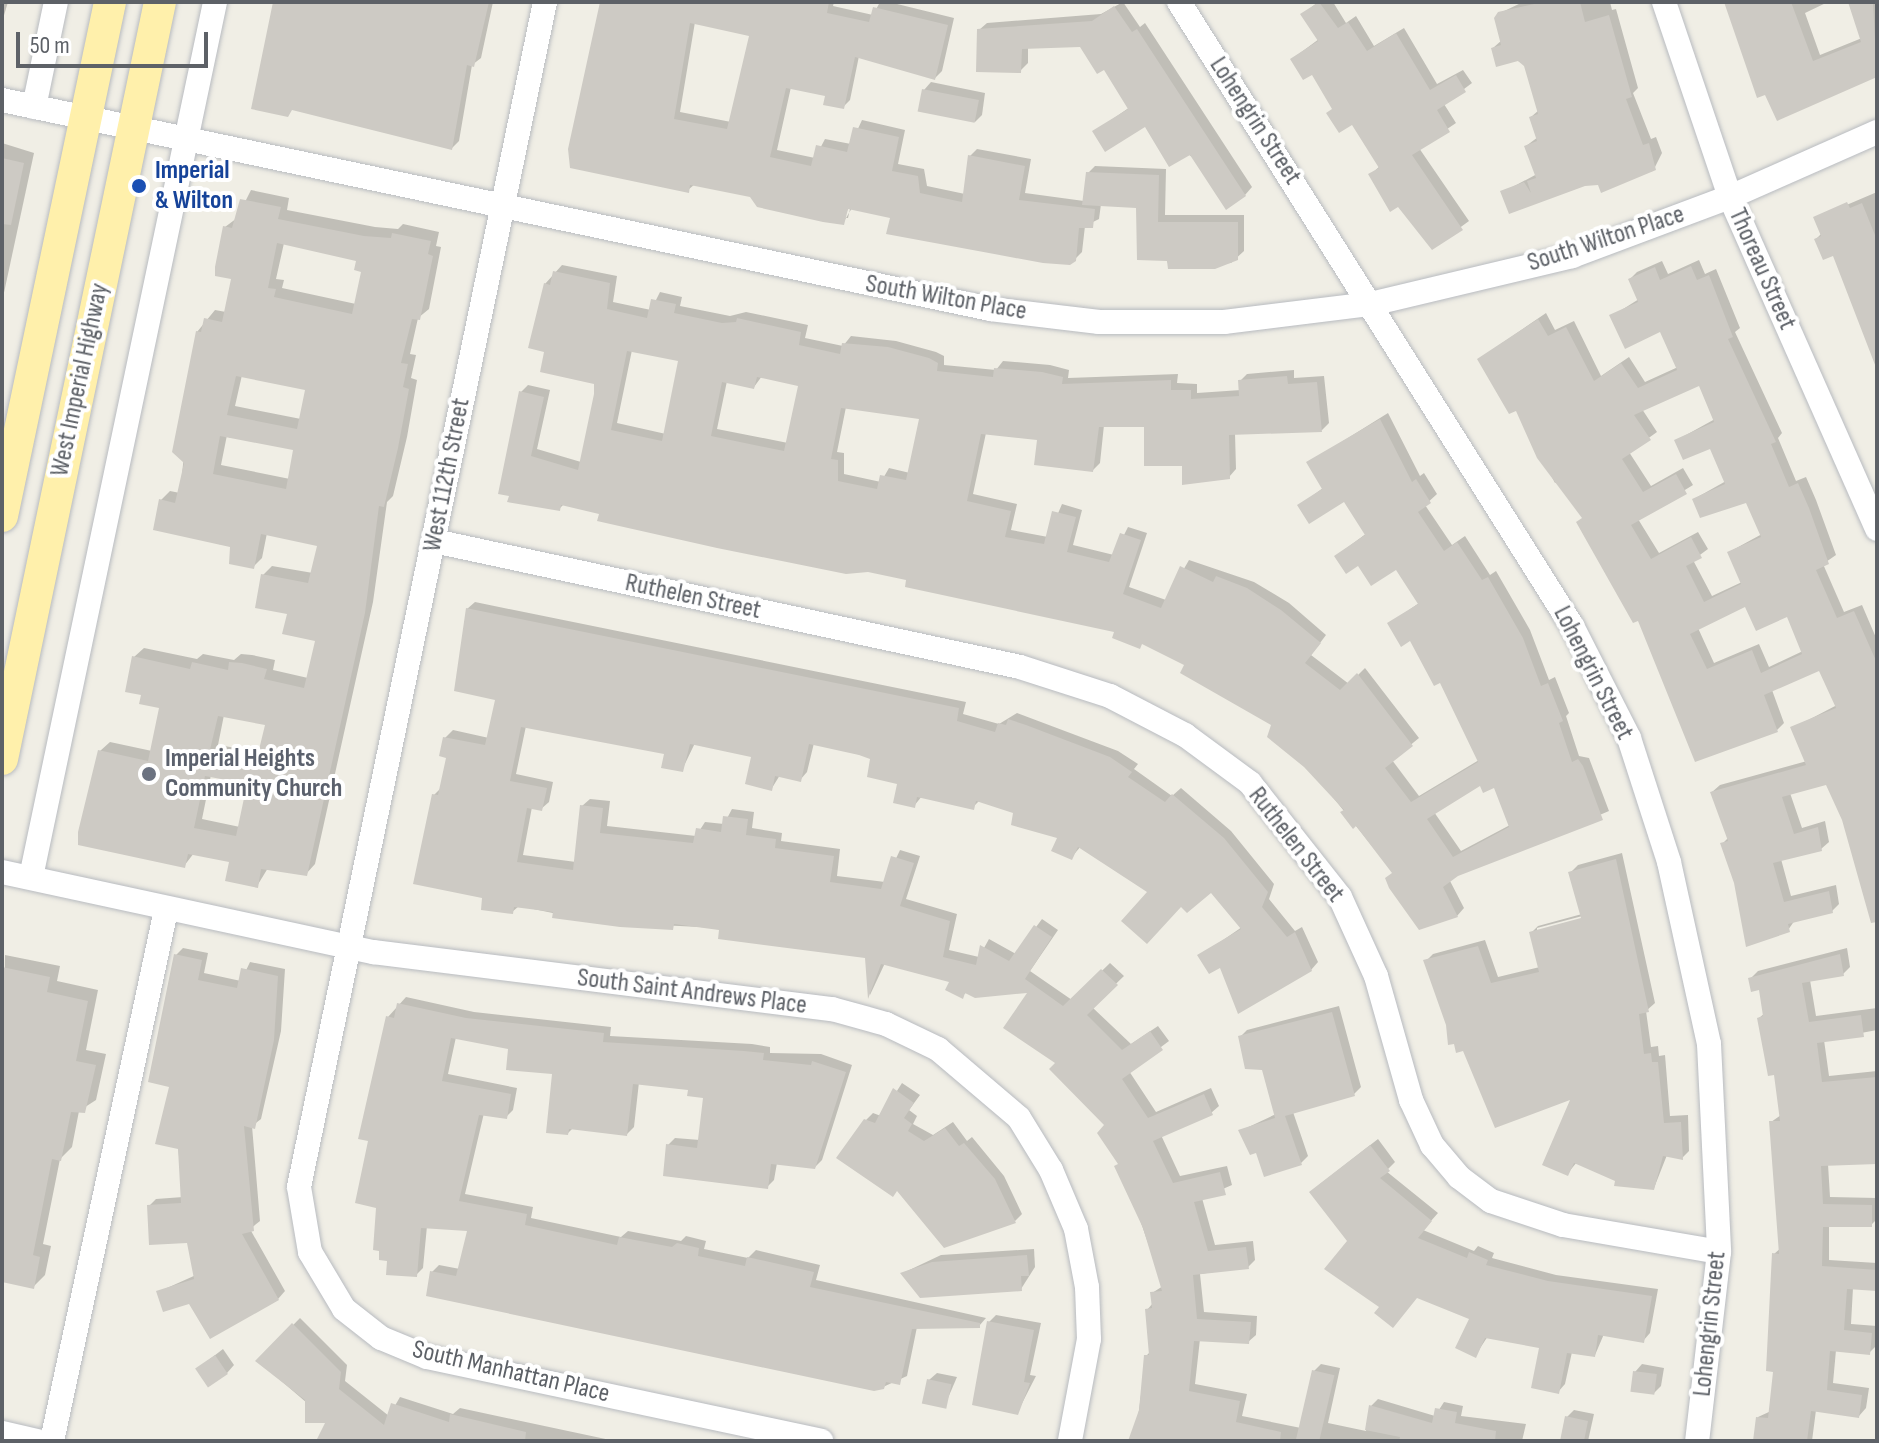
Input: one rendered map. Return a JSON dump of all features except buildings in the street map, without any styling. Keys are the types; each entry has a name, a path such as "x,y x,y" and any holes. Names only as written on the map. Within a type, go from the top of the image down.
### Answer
{"main road":[{"name":"West Imperial Highway","path":"2,516 110,2"},
{"name":"West Imperial Highway","path":"2,759 160,2"}],"street":[{"path":"34,107 56,2"},
{"path":"31,877 215,2"},
{"name":"West 112th Street","path":"345,946 434,541 545,2"},
{"name":"Lohengrin Street","path":"1179,2 1572,626 1629,738 1669,862 1709,1044 1719,1252 1697,1441"},
{"name":"Thoreau Street","path":"1664,2 1730,197 1877,529"},
{"name":"South Wilton Place","path":"2,100 500,209 990,309 1099,322 1224,322 1371,304 1572,256 1730,197 1877,132"},
{"name":"Ruthelen Street","path":"434,541 1020,667 1110,696 1185,735 1250,783 1340,897 1376,976 1411,1100 1432,1145 1459,1177 1491,1201 1563,1225 1719,1252"},
{"name":"South Saint Andrews Place","path":"2,872 166,910 345,946 832,1009 886,1024 938,1049 1019,1118 1051,1170 1076,1229 1087,1287 1089,1339 1070,1441"},
{"path":"52,1441 166,910"},
{"name":"South Manhattan Place","path":"345,946 299,1187 310,1252 344,1309 381,1338 427,1357 821,1441"},
{"path":"2,1433 38,1441"}],"place":[{"name":"Imperial & Wilton","path":"139,186"},
{"name":"Imperial Heights Community Church","path":"149,774"}]}
